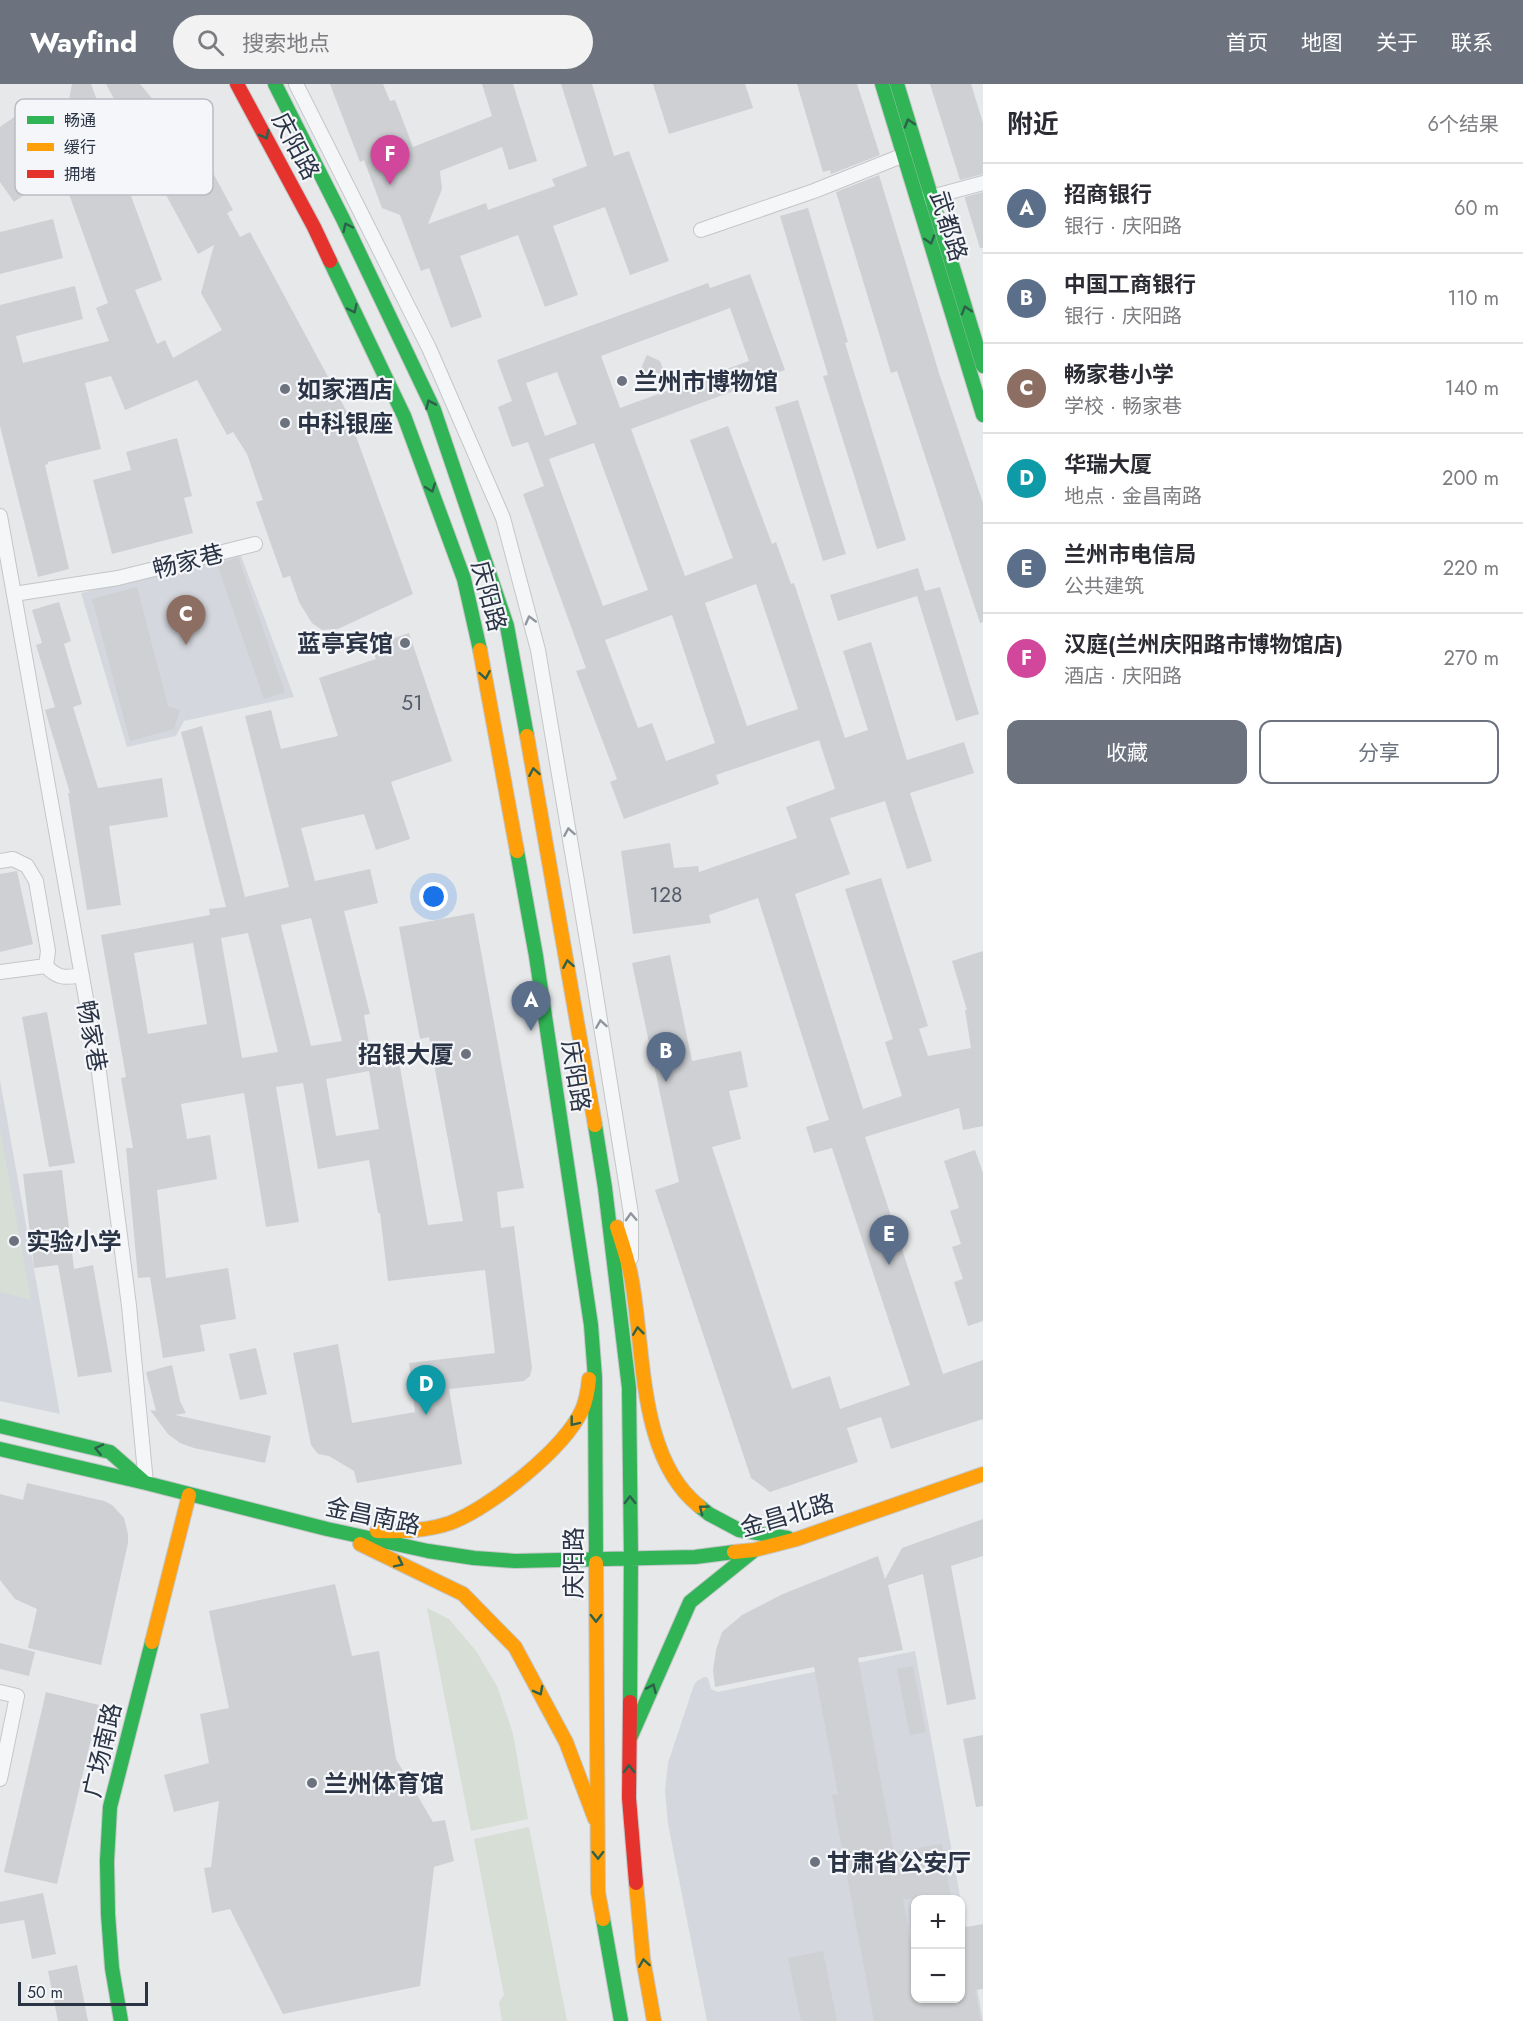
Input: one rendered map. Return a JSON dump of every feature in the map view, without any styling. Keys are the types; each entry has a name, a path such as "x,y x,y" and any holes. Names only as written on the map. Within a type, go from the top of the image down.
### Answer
{"main road":[{"name":"庆阳路","path":"237,84 315,227 404,416 469,595 536,956 591,1325 595,1378 598,1892 621,2021"},
{"name":"庆阳路","path":"275,84 343,219 434,410 507,626 567,959 605,1188 629,1389 631,1558 629,1798 643,1959 654,2021"},
{"name":"武都路","path":"882,84 917,201 979,362"},
{"name":"武都路","path":"897,84 979,362 983,415"},
{"path":"605,1188 631,1275 650,1421 667,1464 685,1495 709,1514 740,1530 797,1539"},
{"path":"327,1529 387,1532 450,1523 475,1512 507,1489 557,1444 581,1413 589,1385 591,1325"},
{"name":"金昌南路","path":"0,1426 110,1452 146,1483"},
{"name":"金昌南路","path":"0,1449 327,1529 474,1558 515,1561 596,1559"},
{"name":"金昌北路","path":"596,1559 695,1557 754,1550 797,1539 983,1474"},
{"name":"广场南路","path":"120,2021 112,1976 106,1899 106,1848 110,1807 189,1495"},
{"path":"327,1529 463,1594 515,1647 567,1742 598,1827"},
{"path":"629,1741 690,1602 754,1550"}],"street":[{"path":"296,84 429,348 503,518 538,650 590,953 631,1215 631,1275"},
{"path":"700,230 814,191 904,155"},
{"path":"917,201 983,183"},
{"name":"畅家巷","path":"0,516 99,1072 129,1306 146,1483"},
{"name":"畅家巷","path":"14,594 118,578 255,544"},
{"path":"0,861 13,859 27,866 36,881 48,951 46,966 53,974 64,978 82,975"},
{"path":"0,972 46,966"},
{"path":"0,1692 17,1696 0,1779"}],"shaded area":[{"path":"240,553 294,697 184,721 176,736 127,747 81,593"},
{"name":"实验小学","path":"0,1080 60,1414 0,1401"},
{"path":"0,1128 31,1300 0,1292"},
{"path":"427,1608 449,1619 476,1651 497,1686 513,1734 528,1819 471,1831"},
{"name":"甘肃省公安厅","path":"915,1651 960,1895 911,1895 911,2003 965,2003 965,1923 983,2021 707,2021 668,1824 665,1790 668,1763 694,1685 704,1677 708,1678 711,1689 718,1692"},
{"path":"529,1827 567,2021 502,2021 499,2002 504,1995 474,1839"}],"building":[{"path":"72,84 91,84 96,99 69,99"},
{"path":"106,84 140,84 152,99 114,99"},
{"path":"330,84 383,84 390,101 395,100 413,147 492,116 482,84 513,84 537,161 509,170 502,147 440,171 442,189 428,224 486,203 488,210 555,186 552,179 587,166 561,84 592,84 614,156 629,151 669,261 630,275 605,207 553,226 578,295 545,307 518,235 460,256 482,317 451,328 429,268 421,271 400,215 382,208 364,160 360,162"},
{"path":"653,84 745,84 753,108 669,134"},
{"path":"797,84 857,84 880,155 831,174 830,170 823,172"},
{"path":"930,84 971,84 983,123 983,174 960,180"},
{"path":"15,116 15,195 24,195 14,202 0,182 0,127"},
{"path":"213,173 233,210 227,213 240,237 250,232 348,414 413,594 338,629 322,630 312,623 299,602 290,576 283,578 256,502 263,500 247,454 233,432 227,435 197,380 125,410 111,376 85,383 101,449 48,462 45,465 69,569 38,577 0,426 0,305 75,286 83,319 16,336 23,363 109,341 96,308 108,303 69,195 131,195 162,280 135,290 157,344 165,340 173,358 222,330 201,293 214,245 198,254 166,195 213,195"},
{"path":"879,175 939,373 983,503 983,622 980,623 897,371 891,373 836,192"},
{"path":"983,192 983,248 980,248 965,197"},
{"path":"808,208 848,342 845,343 906,540 877,549 823,376 828,375 780,216"},
{"path":"53,219 63,258 0,274 0,232"},
{"path":"750,274 785,370 631,429 685,576 733,558 690,440 728,426 772,544 776,542 791,584 794,583 845,738 868,730 843,651 871,642 907,760 964,742 974,773 910,793 932,861 907,869 885,801 830,818 850,874 795,894 863,1109 902,1096 885,1042 893,1039 845,889 881,878 928,1026 919,1029 928,1056 971,1048 965,1010 967,1010 952,961 983,951 983,1126 963,1130 959,1108 865,1137 943,1374 983,1360 983,1419 891,1449 881,1417 847,1428 858,1462 770,1492 751,1478 655,1190 679,1182 632,963 670,955 692,1061 741,1051 748,1087 729,1091 741,1139 712,1147 792,1389 830,1376 840,1409 910,1385 832,1148 814,1153 806,1127 829,1120 758,898 709,915 711,923 633,934 621,851 670,843 674,868 698,866 699,872 797,838 786,807 835,789 819,740 716,775 719,784 624,819 610,782 617,779 576,671 586,668 523,494 544,486 528,442 512,447 498,407 512,401 497,360 708,283 710,288","holes":["730,308 749,361 620,408 601,356","557,372 577,424 545,436 526,383","594,443 648,590 603,606 549,459","756,584 798,709 747,726 705,603","672,615 715,743 666,761 652,723 638,728 605,640"]},
{"path":"647,355 660,361 663,369 657,382 645,376 641,368"},
{"path":"798,400 846,554 823,561 775,407"},
{"path":"177,438 192,496 184,498 193,533 112,554 93,480 131,470 126,452"},
{"path":"238,557 285,692 264,699 217,564"},
{"path":"918,568 925,591 940,587 979,714 956,721 917,596 838,621 830,595"},
{"path":"137,587 168,706 180,710 174,729 130,741 92,599"},
{"path":"59,602 71,641 64,644 82,704 73,707 98,788 162,778 168,817 109,826 121,905 87,910 68,793 70,793 45,710 55,707 36,645 42,643 32,610"},
{"path":"409,633 452,761 391,782 410,839 376,850 364,814 301,828 315,881 370,869 378,903 344,911 370,1014 364,1015 373,1066 399,1062 428,1225 463,1221 429,1037 420,1039 399,927 474,913 524,1188 497,1192 501,1228 514,1226 532,1368 530,1376 524,1381 449,1389 462,1464 357,1483 354,1471 329,1456 318,1454 311,1445 293,1353 338,1344 352,1423 415,1412 409,1363 495,1353 485,1270 388,1281 380,1213 378,1213 369,1160 318,1169 303,1083 276,1087 299,1222 266,1227 244,1093 181,1104 187,1139 210,1135 217,1179 157,1190 166,1278 228,1268 236,1319 200,1325 205,1351 163,1358 150,1277 138,1278 126,1148 133,1148 121,1078 126,1077 101,935 210,915 209,909 226,907 181,732 202,726 245,897 289,887 245,716 271,710 281,749 338,736 319,678 376,659 371,646","holes":["311,918 342,1041 311,1046 281,925","248,933 278,1052 242,1058 221,938","193,943 207,1024 148,1034 134,953","369,1071 379,1129 336,1136 326,1079"]},
{"path":"17,871 33,944 0,952 0,874"},
{"path":"47,1012 75,1163 49,1167 22,1017"},
{"path":"975,1150 983,1173 983,1321 968,1326 954,1282 963,1279 952,1247 961,1244 950,1211 959,1208 944,1161"},
{"path":"62,1170 74,1269 93,1265 112,1372 78,1377 58,1265 34,1268 23,1174"},
{"path":"256,1348 267,1394 240,1400 229,1354"},
{"path":"172,1365 180,1401 186,1413 175,1415 271,1436 265,1463 194,1448 180,1443 168,1434 150,1410 156,1411 146,1372"},
{"path":"27,1483 104,1501 112,1505 124,1518 128,1543 101,1665 28,1648 37,1609 15,1599 0,1580 0,1494 23,1500"},
{"path":"983,1519 983,1556 951,1566 976,1699 947,1705 923,1574 888,1585 903,1650 858,1658 894,1852 942,1844 950,1895 911,1895 911,1899 903,1899 911,1944 911,2003 965,2003 965,1927 983,1924 983,1989 975,1990 981,2021 874,2021 832,1795 838,1794 814,1667 715,1687 713,1670 722,1632 742,1615 783,1594 878,1556 885,1579 902,1548"},
{"name":"兰州体育馆","path":"335,1584 352,1656 379,1651 396,1759 433,1822 445,1820 454,1861 434,1867 420,1986 283,2014 230,1909 212,1913 204,1868 211,1867 219,1801 174,1812 164,1775 209,1763 200,1714 229,1708 209,1611"},
{"path":"0,1643 35,1652 29,1676 0,1669"},
{"path":"913,1666 926,1732 910,1735 897,1669"},
{"path":"46,1692 99,1705 57,1884 4,1872"},
{"path":"983,1735 983,1806 976,1807 963,1739"},
{"path":"43,1893 56,1954 32,1959 24,1920 0,1924 0,1902"},
{"path":"823,1951 837,2021 801,2021 788,1958"},
{"path":"77,1965 88,2021 58,2021 48,1971"}],"traffic: fast":[{"path":"275,84 343,219 434,410 507,626 527,736"},
{"path":"882,84 983,415"},
{"path":"897,84 983,366"},
{"path":"330,261 404,416 464,579 480,650"},
{"path":"517,851 536,956 591,1325 595,1378 596,1563"},
{"path":"595,1125 605,1188 629,1388 630,1702"},
{"path":"0,1426 110,1452 143,1481"},
{"path":"0,1449 327,1529 428,1551 474,1558 515,1561 695,1557 734,1552"},
{"path":"699,1506 739,1530 788,1538"},
{"path":"631,1736 690,1602 752,1552"},
{"path":"121,2021 112,1968 108,1914 107,1861 110,1807 152,1642"},
{"path":"603,1919 621,2021"}],"traffic: slow":[{"path":"480,650 517,851"},
{"path":"527,736 595,1125"},
{"path":"617,1227 631,1276 642,1367 654,1430 664,1459 679,1485 699,1506"},
{"path":"377,1531 414,1530 450,1523 505,1491 543,1459 573,1425 582,1410 589,1379"},
{"path":"734,1552 754,1550 797,1539 983,1474"},
{"path":"152,1642 189,1495"},
{"path":"360,1544 463,1594 515,1647 566,1742 595,1819"},
{"path":"596,1563 598,1892 603,1919"},
{"path":"636,1883 643,1959 654,2021"}],"traffic: jam":[{"path":"237,84 330,261"},
{"path":"630,1702 629,1798 636,1883"}],"place":[{"name":"汉庭(兰州庆阳路市博物馆店)","path":"390,185"},
{"name":"兰州市博物馆","path":"622,381"},
{"name":"如家酒店","path":"285,389"},
{"name":"中科银座","path":"285,423"},
{"name":"蓝亭宾馆","path":"405,643"},
{"name":"畅家巷小学","path":"186,645"},
{"name":"招商银行","path":"531,1031"},
{"name":"招银大厦","path":"466,1054"},
{"name":"中国工商银行","path":"666,1082"},
{"name":"实验小学","path":"14,1241"},
{"name":"兰州市电信局","path":"889,1265"},
{"name":"华瑞大厦","path":"426,1415"},
{"name":"兰州体育馆","path":"312,1783"},
{"name":"甘肃省公安厅","path":"815,1862"}]}
